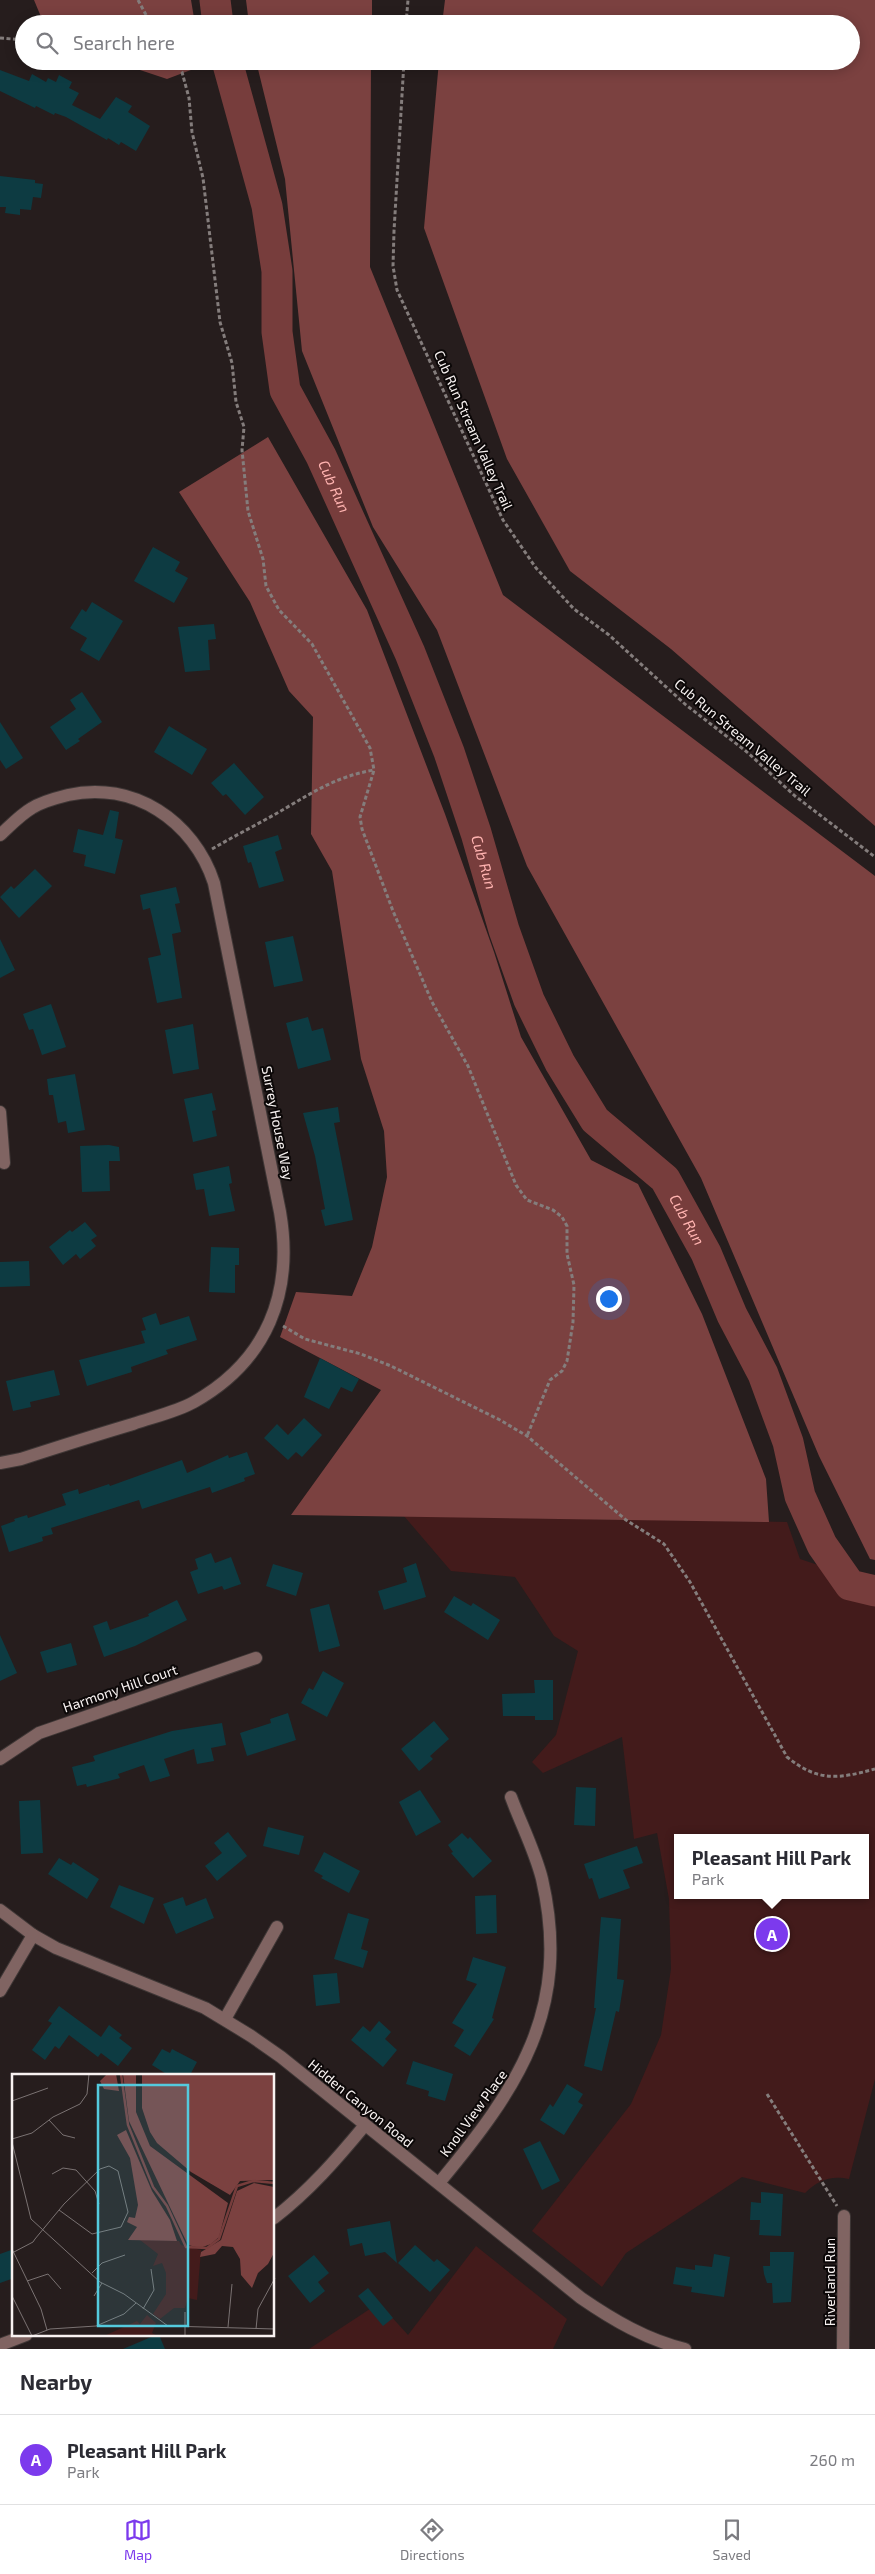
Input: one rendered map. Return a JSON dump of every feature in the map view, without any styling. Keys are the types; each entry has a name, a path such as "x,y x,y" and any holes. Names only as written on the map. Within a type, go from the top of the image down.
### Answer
{"street":[{"name":"Surrey House Way","path":"0,835 33,808 52,799 79,793 106,792 132,798 150,805 171,818 194,842 202,854 214,882 284,1236 283,1282 270,1321 257,1347 244,1364 221,1385 193,1403 21,1459 0,1463"},
{"path":"0,1112 4,1162"},
{"name":"Harmony Hill Court","path":"0,1759 40,1733 256,1658"},
{"name":"Knoll View Place","path":"439,2183 471,2144 514,2085 534,2041 546,1997 550,1948 547,1903 541,1876 511,1797"},
{"name":"Hidden Canyon Road","path":"0,1910 33,1935 56,1948 205,2008 225,2020 281,2057 574,2293 609,2317 641,2334 685,2349"},
{"path":"225,2020 278,1927"},
{"path":"0,1991 33,1935"},
{"path":"275,2217 299,2198 329,2168 365,2125"},
{"name":"Riverland Run","path":"843,2349 844,2216"},
{"path":"0,2345 23,2336"}],"path":[{"path":"138,0 146,15"},
{"path":"407,15 408,0"},
{"path":"0,38 15,39"},
{"path":"181,70 189,98 192,132 203,178 220,322 232,363 236,402 244,427 242,450 248,510 263,559 266,586 279,610 312,644 370,748 374,770 360,817 362,829 393,911 432,1002 468,1066 516,1185 527,1200 553,1210 562,1217 568,1226 567,1254 574,1286 568,1361 562,1371 550,1380 527,1436"},
{"name":"Cub Run Stream Valley Trail","path":"403,70 394,231 393,266 396,290 503,520 536,568 574,609 609,635 686,705 747,752 795,796 875,857"},
{"path":"202,854 287,807 312,790 342,778 374,770"},
{"path":"270,1321 306,1338 361,1354 398,1369 527,1436 589,1491 626,1520 664,1544 690,1582 787,1757 801,1768 834,1778 875,1769"},
{"path":"767,2094 823,2186 844,2216"}],"shaded area":[{"path":"34,0 191,0 194,15 40,15"},
{"path":"246,0 372,0 372,15 248,15"},
{"path":"445,0 875,0 875,826 671,649 570,571 507,459 424,228 438,70 860,70 860,15 443,15"},
{"path":"140,70 191,70 167,79"},
{"path":"258,70 371,70 370,267 503,595 875,876 875,1560 870,1559 819,1456 701,1178 527,866 437,630 373,527 302,351 285,179"},
{"path":"268,437 367,610 445,814 494,952 521,1037 591,1160 638,1184 702,1314 766,1479 769,1522 291,1515 381,1390 280,1337 296,1292 352,1296 372,1247 387,1177 384,1131 361,1059 332,871 311,834 313,717 289,691 250,602 179,492"},
{"path":"404,1516 787,1522 800,1559 875,1584 875,2079 849,2179 831,2178 820,2182 805,2193 742,2177 626,2253 602,2287 532,2231 631,2104 661,2035 671,1969 669,1899 657,1833 634,1839 622,1737 543,1773 532,1762 556,1735 578,1651 554,1636 515,1577 451,1571"},
{"path":"476,2246 567,2319 553,2349 309,2349 379,2303 408,2335"}],"building":[{"path":"0,70 29,81 32,74 46,82 48,78 56,82 59,75 72,82 69,88 79,93 72,105 100,119 116,97 132,106 128,112 150,126 136,151 121,142 119,145 66,117 55,113 54,115 36,106 35,108 0,91"},
{"path":"0,176 35,180 35,183 43,184 41,198 33,197 31,210 20,209 20,215 5,213 6,207 0,207"},
{"path":"153,547 180,562 175,571 188,578 174,603 134,581"},
{"path":"92,602 123,621 99,661 80,650 87,638 70,628 82,609 86,612"},
{"path":"214,624 216,639 208,640 210,670 185,672 178,627"},
{"path":"82,692 102,722 66,750 50,727 76,709 70,700"},
{"path":"0,722 23,758 6,769 0,760"},
{"path":"169,726 207,749 192,775 154,752"},
{"path":"234,763 264,797 245,815 226,794 223,796 211,783"},
{"path":"110,810 119,812 115,838 123,840 115,874 84,866 86,855 73,852 78,829 103,835"},
{"path":"278,835 282,849 275,852 284,881 259,888 251,862 248,863 243,846"},
{"path":"35,869 52,886 19,918 0,897 11,886 14,889"},
{"path":"176,887 180,903 175,904 181,932 172,934 182,998 157,1003 148,958 161,955 150,908 143,910 140,895"},
{"path":"293,936 303,981 274,987 265,942"},
{"path":"0,939 15,970 0,978"},
{"path":"51,1004 66,1047 42,1055 33,1029 29,1030 23,1014"},
{"path":"308,1017 312,1031 323,1028 331,1060 298,1069 286,1023"},
{"path":"193,1024 199,1069 173,1074 165,1030"},
{"path":"75,1074 85,1130 68,1133 66,1121 58,1123 53,1095 49,1095 47,1079"},
{"path":"212,1093 216,1110 212,1111 217,1136 193,1142 184,1099"},
{"path":"338,1107 340,1122 334,1123 353,1220 325,1226 321,1210 325,1209 315,1156 303,1113"},
{"path":"109,1145 119,1147 120,1161 109,1161 110,1191 82,1192 80,1146"},
{"path":"229,1166 232,1183 229,1184 235,1211 209,1216 204,1189 196,1190 193,1174"},
{"path":"85,1222 97,1236 91,1240 96,1246 80,1259 76,1254 63,1265 49,1247 70,1230 72,1232"},
{"path":"211,1247 239,1248 239,1265 235,1265 235,1293 209,1292"},
{"path":"29,1261 30,1286 0,1287 0,1262"},
{"path":"156,1313 160,1325 189,1316 197,1340 166,1350 168,1354 131,1367 132,1372 87,1386 79,1360 145,1343 141,1331 146,1330 142,1318"},
{"path":"320,1358 359,1379 352,1392 341,1387 329,1409 304,1397"},
{"path":"54,1370 60,1395 30,1402 31,1407 13,1411 6,1381"},
{"path":"304,1418 322,1435 302,1457 296,1452 288,1460 264,1438 277,1424 288,1435"},
{"path":"247,1452 255,1474 244,1478 245,1481 212,1493 210,1487 142,1509 139,1500 51,1528 53,1534 42,1537 43,1541 9,1552 1,1526 15,1521 14,1519 27,1515 28,1518 66,1505 62,1494 78,1489 79,1494 109,1484 110,1486 182,1460 187,1473 228,1455 229,1458"},
{"path":"211,1553 215,1563 231,1557 241,1584 224,1590 222,1586 198,1594 190,1572 198,1569 195,1559"},
{"path":"416,1563 426,1597 384,1610 378,1591 407,1582 403,1568"},
{"path":"273,1564 303,1573 296,1596 266,1586"},
{"path":"454,1596 471,1606 473,1603 500,1620 488,1640 444,1612"},
{"path":"177,1600 187,1620 135,1646 104,1657 93,1626 107,1621 110,1630 149,1616 148,1614"},
{"path":"329,1604 340,1646 319,1652 310,1609"},
{"path":"0,1635 17,1673 0,1681"},
{"path":"71,1643 77,1665 47,1673 40,1652"},
{"path":"323,1671 344,1683 327,1717 301,1703 309,1688 313,1690"},
{"path":"534,1680 553,1680 553,1720 535,1720 535,1716 503,1716 502,1694 535,1693"},
{"path":"288,1713 296,1740 247,1756 240,1733 271,1723 270,1719"},
{"path":"434,1721 449,1739 430,1756 433,1759 419,1771 401,1749"},
{"path":"222,1723 226,1745 211,1748 214,1761 197,1764 194,1749 164,1759 170,1776 150,1782 144,1765 118,1774 120,1778 87,1787 86,1784 77,1786 72,1767 95,1761 93,1756 172,1731"},
{"path":"576,1787 596,1788 595,1826 574,1825"},
{"path":"420,1790 441,1822 416,1836 399,1802"},
{"path":"40,1800 43,1853 21,1854 19,1801"},
{"path":"268,1827 304,1836 299,1855 263,1846"},
{"path":"228,1832 247,1856 217,1881 205,1866 222,1853 214,1843"},
{"path":"462,1833 468,1839 470,1837 492,1861 473,1878 451,1853 453,1852 448,1845"},
{"path":"637,1846 643,1863 623,1870 630,1888 599,1899 592,1878 589,1879 584,1864"},
{"path":"324,1852 360,1871 349,1893 321,1878 323,1876 314,1871"},
{"path":"59,1858 71,1865 73,1862 99,1879 87,1899 48,1874"},
{"path":"119,1885 154,1898 144,1924 110,1907"},
{"path":"496,1895 497,1933 476,1934 475,1896"},
{"path":"183,1897 186,1906 206,1898 214,1918 176,1934 163,1904"},
{"path":"348,1913 369,1919 361,1949 368,1951 363,1968 334,1959"},
{"path":"601,1917 621,1919 617,1979 624,1980 619,2012 616,2011 602,2071 584,2066 596,2008 594,2008"},
{"path":"473,1957 506,1967 492,2018 494,2019 470,2056 454,2046 464,2030 452,2023 477,1984 466,1980"},
{"path":"337,1973 340,2003 316,2006 313,1975"},
{"path":"59,2006 101,2037 109,2025 122,2035 119,2038 132,2048 118,2066 101,2053 98,2057 69,2035 59,2049 55,2046 45,2060 32,2050 52,2023 48,2021"},
{"path":"379,2021 391,2032 385,2039 397,2050 383,2067 351,2040 363,2026 370,2032"},
{"path":"162,2049 170,2053 172,2049 197,2062 191,2074 166,2074 152,2065"},
{"path":"413,2061 453,2074 445,2101 428,2096 429,2091 406,2084"},
{"path":"567,2084 583,2094 578,2102 583,2105 564,2135 540,2120 550,2104 553,2107"},
{"path":"540,2141 560,2181 542,2190 523,2149"},
{"path":"761,2192 783,2194 781,2236 759,2235 760,2220 750,2220 751,2202 761,2203"},
{"path":"390,2221 397,2263 385,2252 365,2256 362,2243 350,2246 347,2229"},
{"path":"415,2245 434,2262 437,2259 450,2270 430,2292 398,2263"},
{"path":"12,2250 12,2279 0,2283 0,2254"},
{"path":"770,2252 794,2252 791,2302 773,2303 772,2283 767,2283 763,2266 770,2266"},
{"path":"714,2254 730,2257 724,2297 691,2292 692,2287 673,2284 676,2267 695,2270 695,2265 712,2267"},
{"path":"314,2255 329,2273 318,2282 325,2291 310,2303 288,2276"},
{"path":"368,2288 393,2318 383,2326 358,2296"},
{"path":"154,2336 159,2336 165,2349 123,2349"}],"waterway":[{"name":"Cub Run","path":"215,0 217,15"},
{"name":"Cub Run","path":"229,70 267,206 277,271 277,332 285,390 321,456 410,653 449,752 476,833 504,930 529,1000 560,1063 595,1120 665,1179 706,1253 732,1315 763,1374 788,1442 800,1496 822,1545 850,1585 875,1591"}],"place":[{"name":"Pleasant Hill Park","path":"772,1934"}]}
